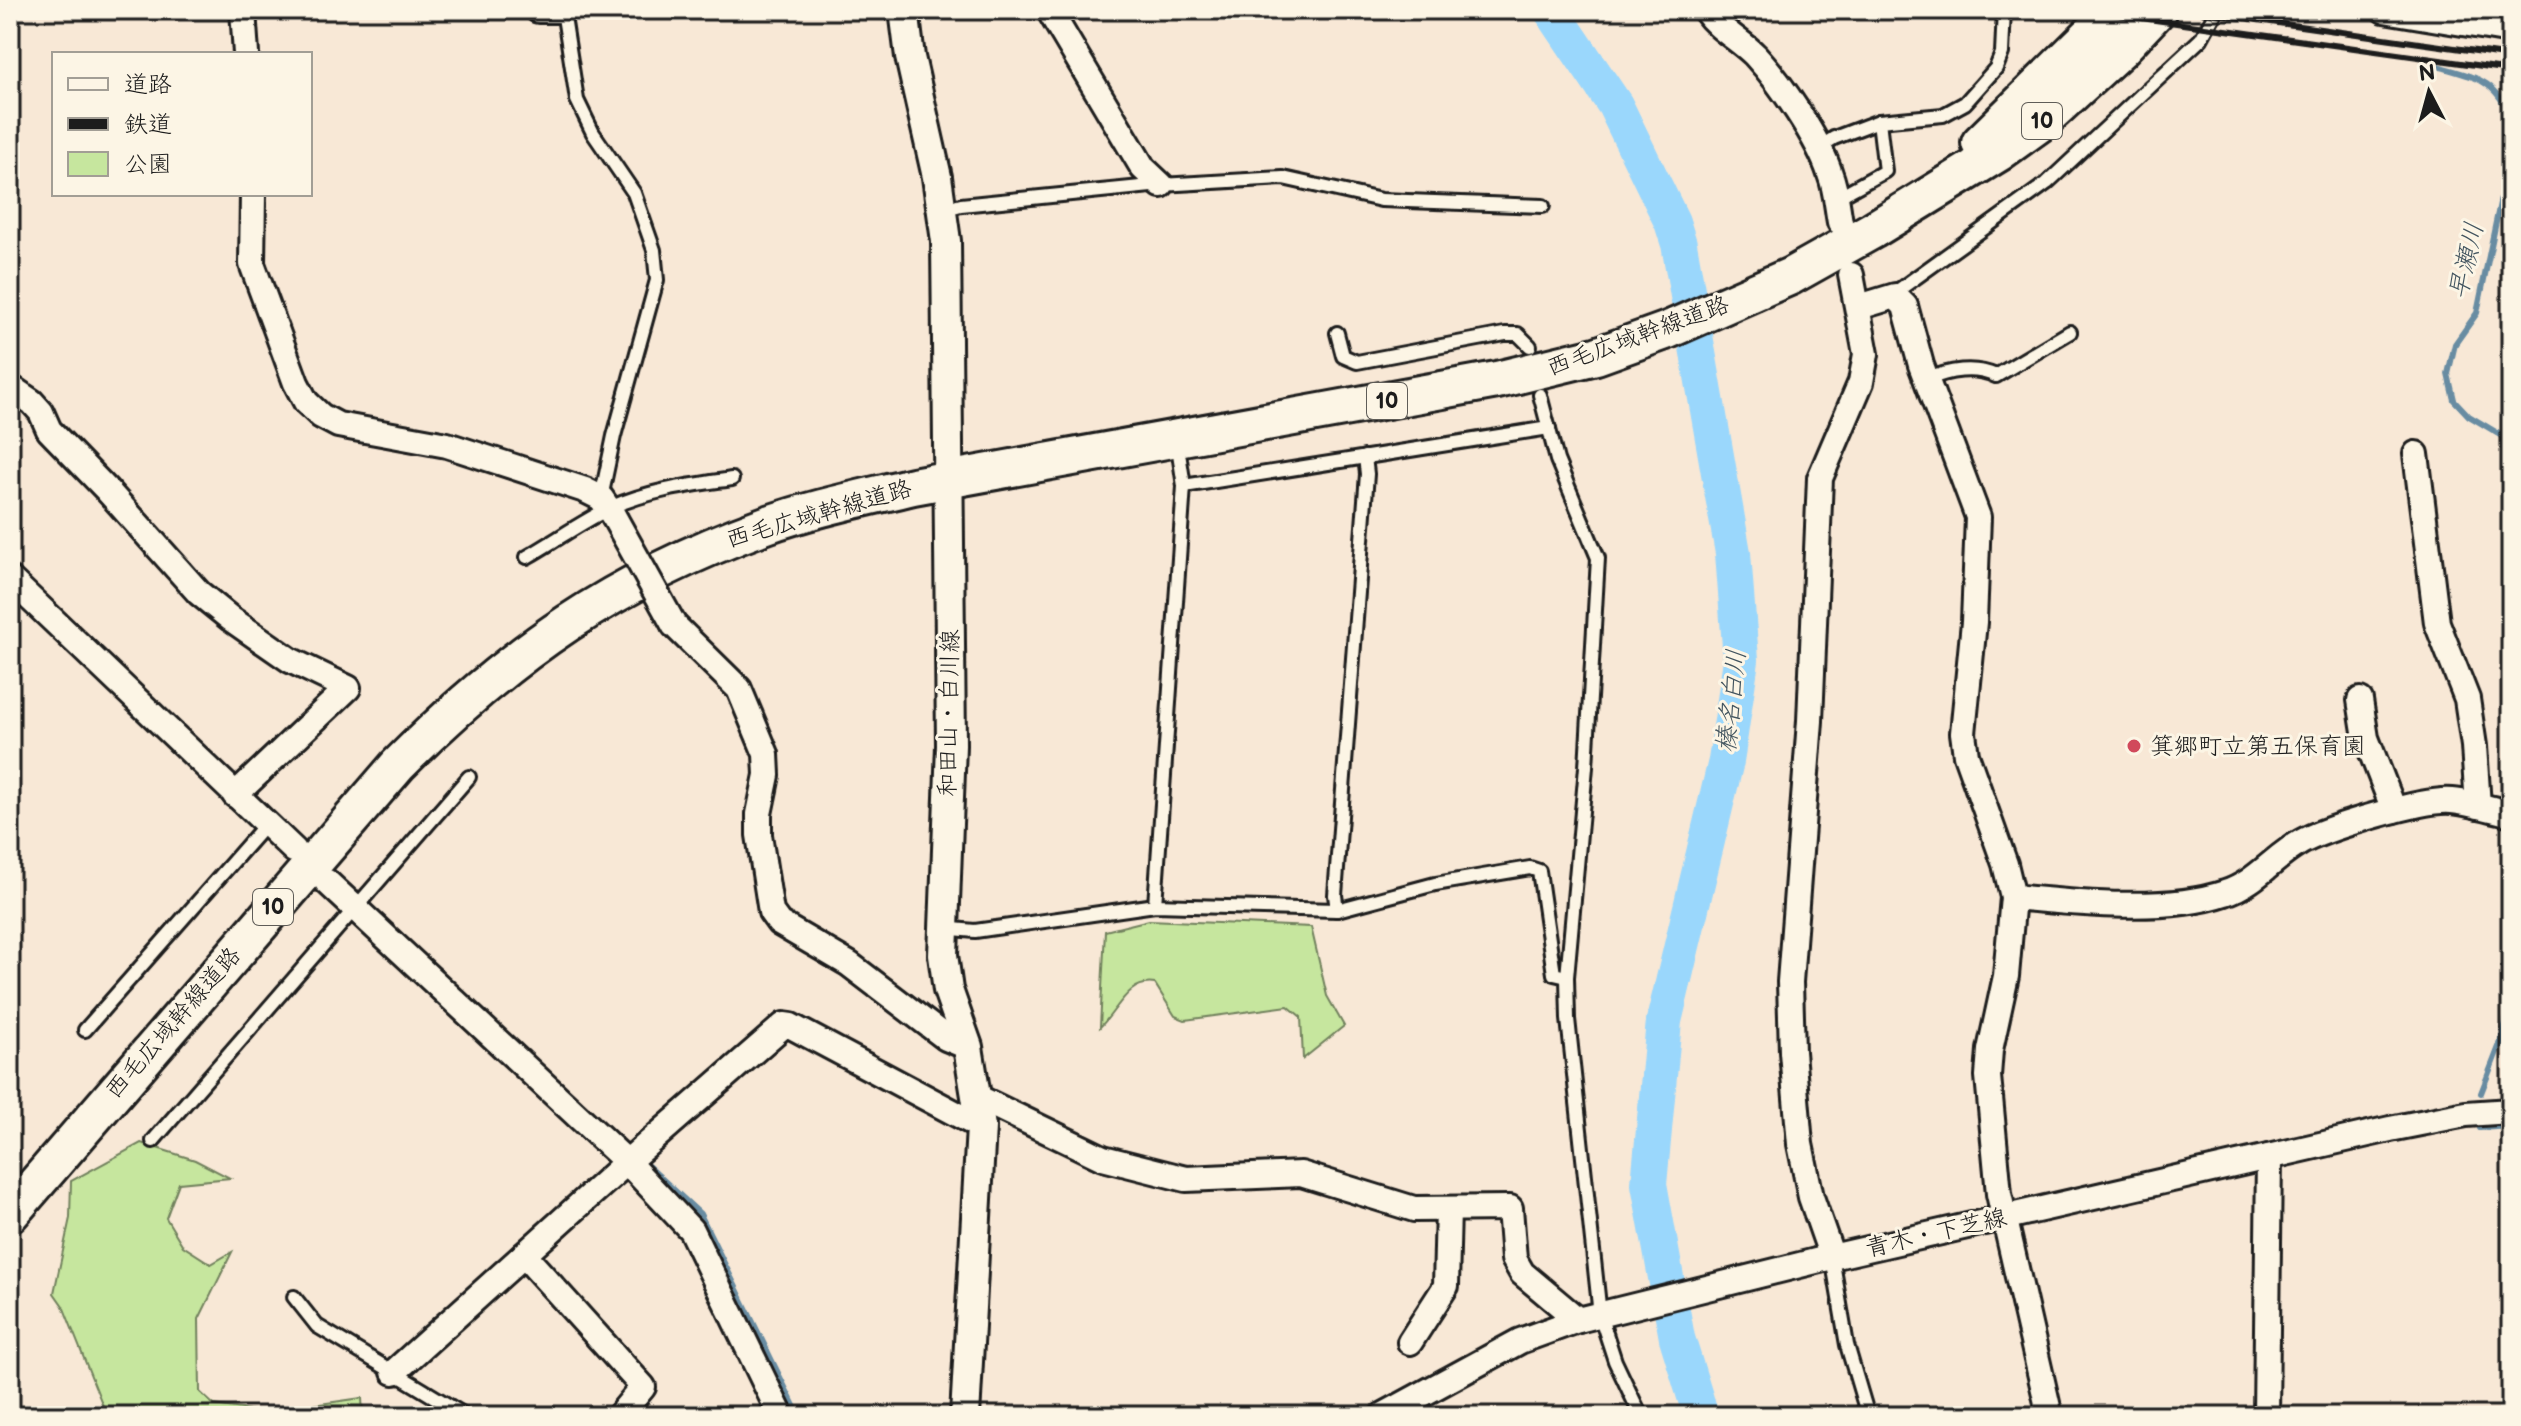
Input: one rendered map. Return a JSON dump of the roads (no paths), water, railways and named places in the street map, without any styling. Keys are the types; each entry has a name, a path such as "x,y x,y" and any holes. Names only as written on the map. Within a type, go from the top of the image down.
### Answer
{"main road":[{"name":"西毛広域幹線道路","path":"1907,208 1972,151 2115,10"},
{"name":"西毛広域幹線道路","path":"10,1214 398,765 450,713 498,672 568,621 626,586 686,557 782,520 850,501 947,480 1546,370 1668,330 1791,276 2000,152 2039,124 2120,50 2158,10"}],"street":[{"path":"243,10 246,52"},
{"path":"538,10 563,10"},
{"name":"和田山・白川線","path":"904,10 910,57 937,177 946,241 951,745 942,928 948,990 968,1047 981,1127 965,1416"},
{"path":"1049,10 1143,168 1161,185"},
{"path":"1705,10 1714,22 1751,51 1769,70 1818,148 1830,174 1838,210"},
{"path":"2384,10 2511,31"},
{"path":"253,196 252,264 306,402 321,416 338,425 447,445 585,490 608,508 674,625 739,689 766,754 767,775 759,814 759,835 771,912 779,923 849,964 946,1038 968,1047"},
{"path":"1822,1260 1800,1144 1790,982 1810,721 1820,478 1861,382 1866,354 1851,275"},
{"path":"1859,307 1895,296 1905,306 1927,380 1978,517 1974,622 1963,733 1966,755 2005,864 2013,897 2006,976 1990,1050 1988,1076 2003,1218 2050,1416"},
{"path":"10,387 32,402 41,412 49,430 199,593 290,660 348,688 236,794"},
{"path":"2416,454 2437,623 2467,699 2478,806"},
{"path":"10,579 294,850"},
{"path":"2360,700 2366,738 2394,810"},
{"path":"2013,897 2089,904 2178,902 2221,895 2242,887 2304,840 2394,810 2449,800 2511,814"},
{"path":"327,882 360,901 627,1162 691,1230 781,1416"},
{"path":"394,1372 784,1025 981,1127"},
{"path":"977,1097 1103,1158 1186,1179 1301,1174 1414,1209 1510,1208 1514,1259 1522,1273 1599,1315"},
{"name":"青木・下芝線","path":"1382,1416 1520,1341 1599,1315 2269,1157 2466,1114 2511,1111"},
{"path":"2266,1416 2269,1157"},
{"path":"1410,1342 1446,1286 1448,1209"},
{"path":"524,1255 643,1387 619,1416"}],"lane":[{"path":"563,10 577,100 593,133 634,193 657,266 657,280 614,436 608,508"},
{"path":"1818,148 1834,138 1879,121 1943,115 1965,103 1996,68 2002,53 2004,10"},
{"path":"1895,296 1900,289 2047,183 2201,39 2217,10"},
{"path":"1838,210 1885,171 1879,121"},
{"path":"942,210 961,205 1161,185 1283,178 1381,200 1543,206"},
{"path":"1927,380 1938,375 1978,369 1996,376 2070,332"},
{"path":"1337,333 1343,356 1357,362 1505,334 1518,334 1530,346"},
{"path":"1540,395 1557,460 1598,558 1586,767 1567,977 1568,1019 1599,1315 1615,1361 1641,1416"},
{"path":"1184,486 1549,428"},
{"path":"1155,905 1184,486 1177,437"},
{"path":"1337,910 1335,895 1367,474 1365,457"},
{"path":"527,557 608,508 649,495 732,479"},
{"path":"153,1141 469,777"},
{"path":"85,1030 267,823"},
{"path":"942,928 975,931 1155,905 1337,910 1435,884 1530,868 1539,871 1554,974 1567,977"},
{"path":"1822,1260 1868,1416"},
{"path":"294,1297 317,1326 466,1416"}],"waterway":[{"path":"1536,10 1558,23"},
{"name":"榛名白川","path":"1551,10 1615,105 1672,222 1679,244 1733,553 1741,660 1726,761 1664,1021 1649,1184 1677,1338 1701,1416"},
{"name":"早瀬川","path":"2434,65 2472,77 2491,87 2499,95 2511,120"},
{"name":"早瀬川","path":"2511,150 2477,313 2455,344 2448,374 2454,400 2469,416 2511,441"},
{"path":"10,563 22,575"},
{"name":"早瀬川","path":"2511,593 2504,600 2505,612 2511,620"},
{"name":"早瀬川","path":"2481,1093 2502,1039 2511,1001"},
{"name":"早瀬川","path":"2480,1128 2511,1126"},
{"path":"648,1166 700,1214 799,1416"}],"railway":[{"path":"2084,10 2511,70"},
{"path":"2187,10 2511,56"}],"place":[{"name":"箕郷町立第五保育園","path":"2134,746"}]}
